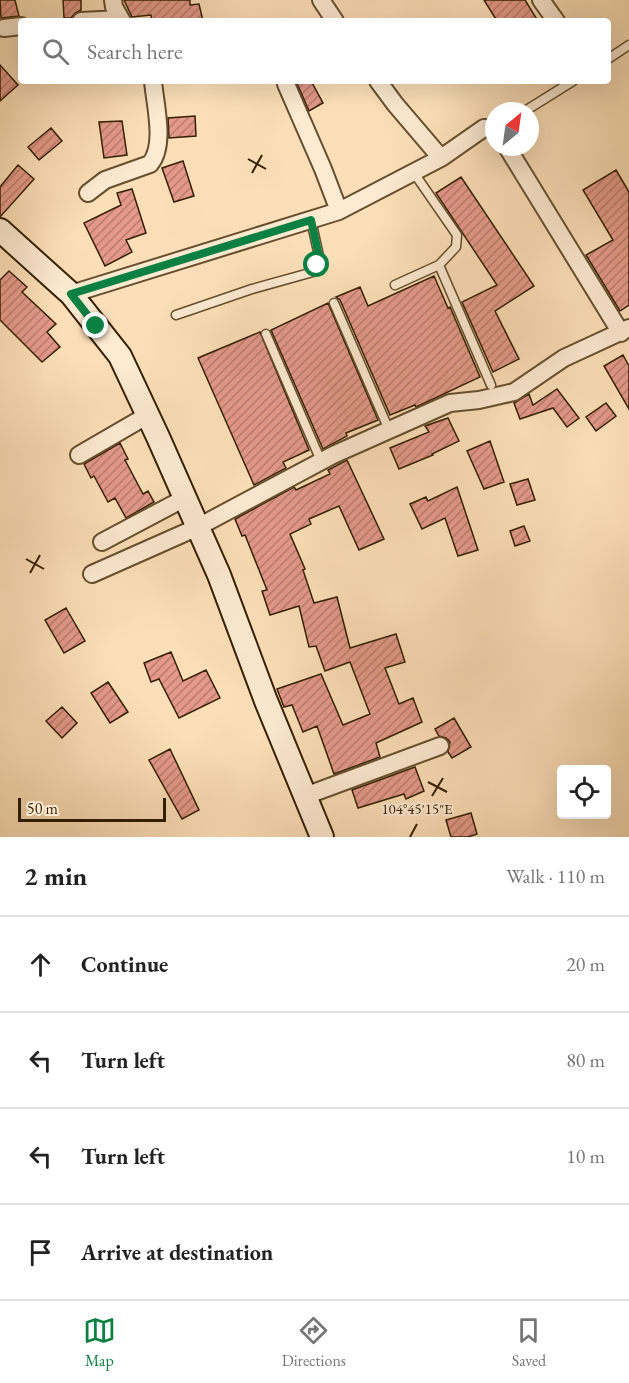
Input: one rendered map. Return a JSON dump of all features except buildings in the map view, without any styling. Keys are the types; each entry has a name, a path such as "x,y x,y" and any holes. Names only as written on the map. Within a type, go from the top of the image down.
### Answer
{"street":[{"path":"113,0 120,18"},
{"path":"321,0 333,18"},
{"path":"541,0 554,18"},
{"path":"88,193 105,180 150,164 153,160 160,144 153,84"},
{"path":"286,84 324,169 339,211"},
{"path":"380,84 441,158"},
{"path":"71,294 339,211 441,158 485,128"},
{"path":"92,574 198,527 321,461 450,403 479,400 514,392 564,358 625,331 513,156"},
{"path":"0,230 71,294 120,356 219,575 322,837"},
{"path":"79,455 148,416"},
{"path":"102,542 185,498"},
{"path":"307,800 440,746"}],"lane":[{"path":"611,57 629,45"},
{"path":"539,102 568,84"},
{"path":"395,285 439,265 456,247 457,235 414,173"},
{"path":"176,315 252,289 313,272 319,256 311,220"},
{"path":"439,265 491,385"},
{"path":"334,303 389,430"},
{"path":"266,334 321,461"}],"route":[{"path":"96,326 71,294 311,220 319,256 317,265"}]}
